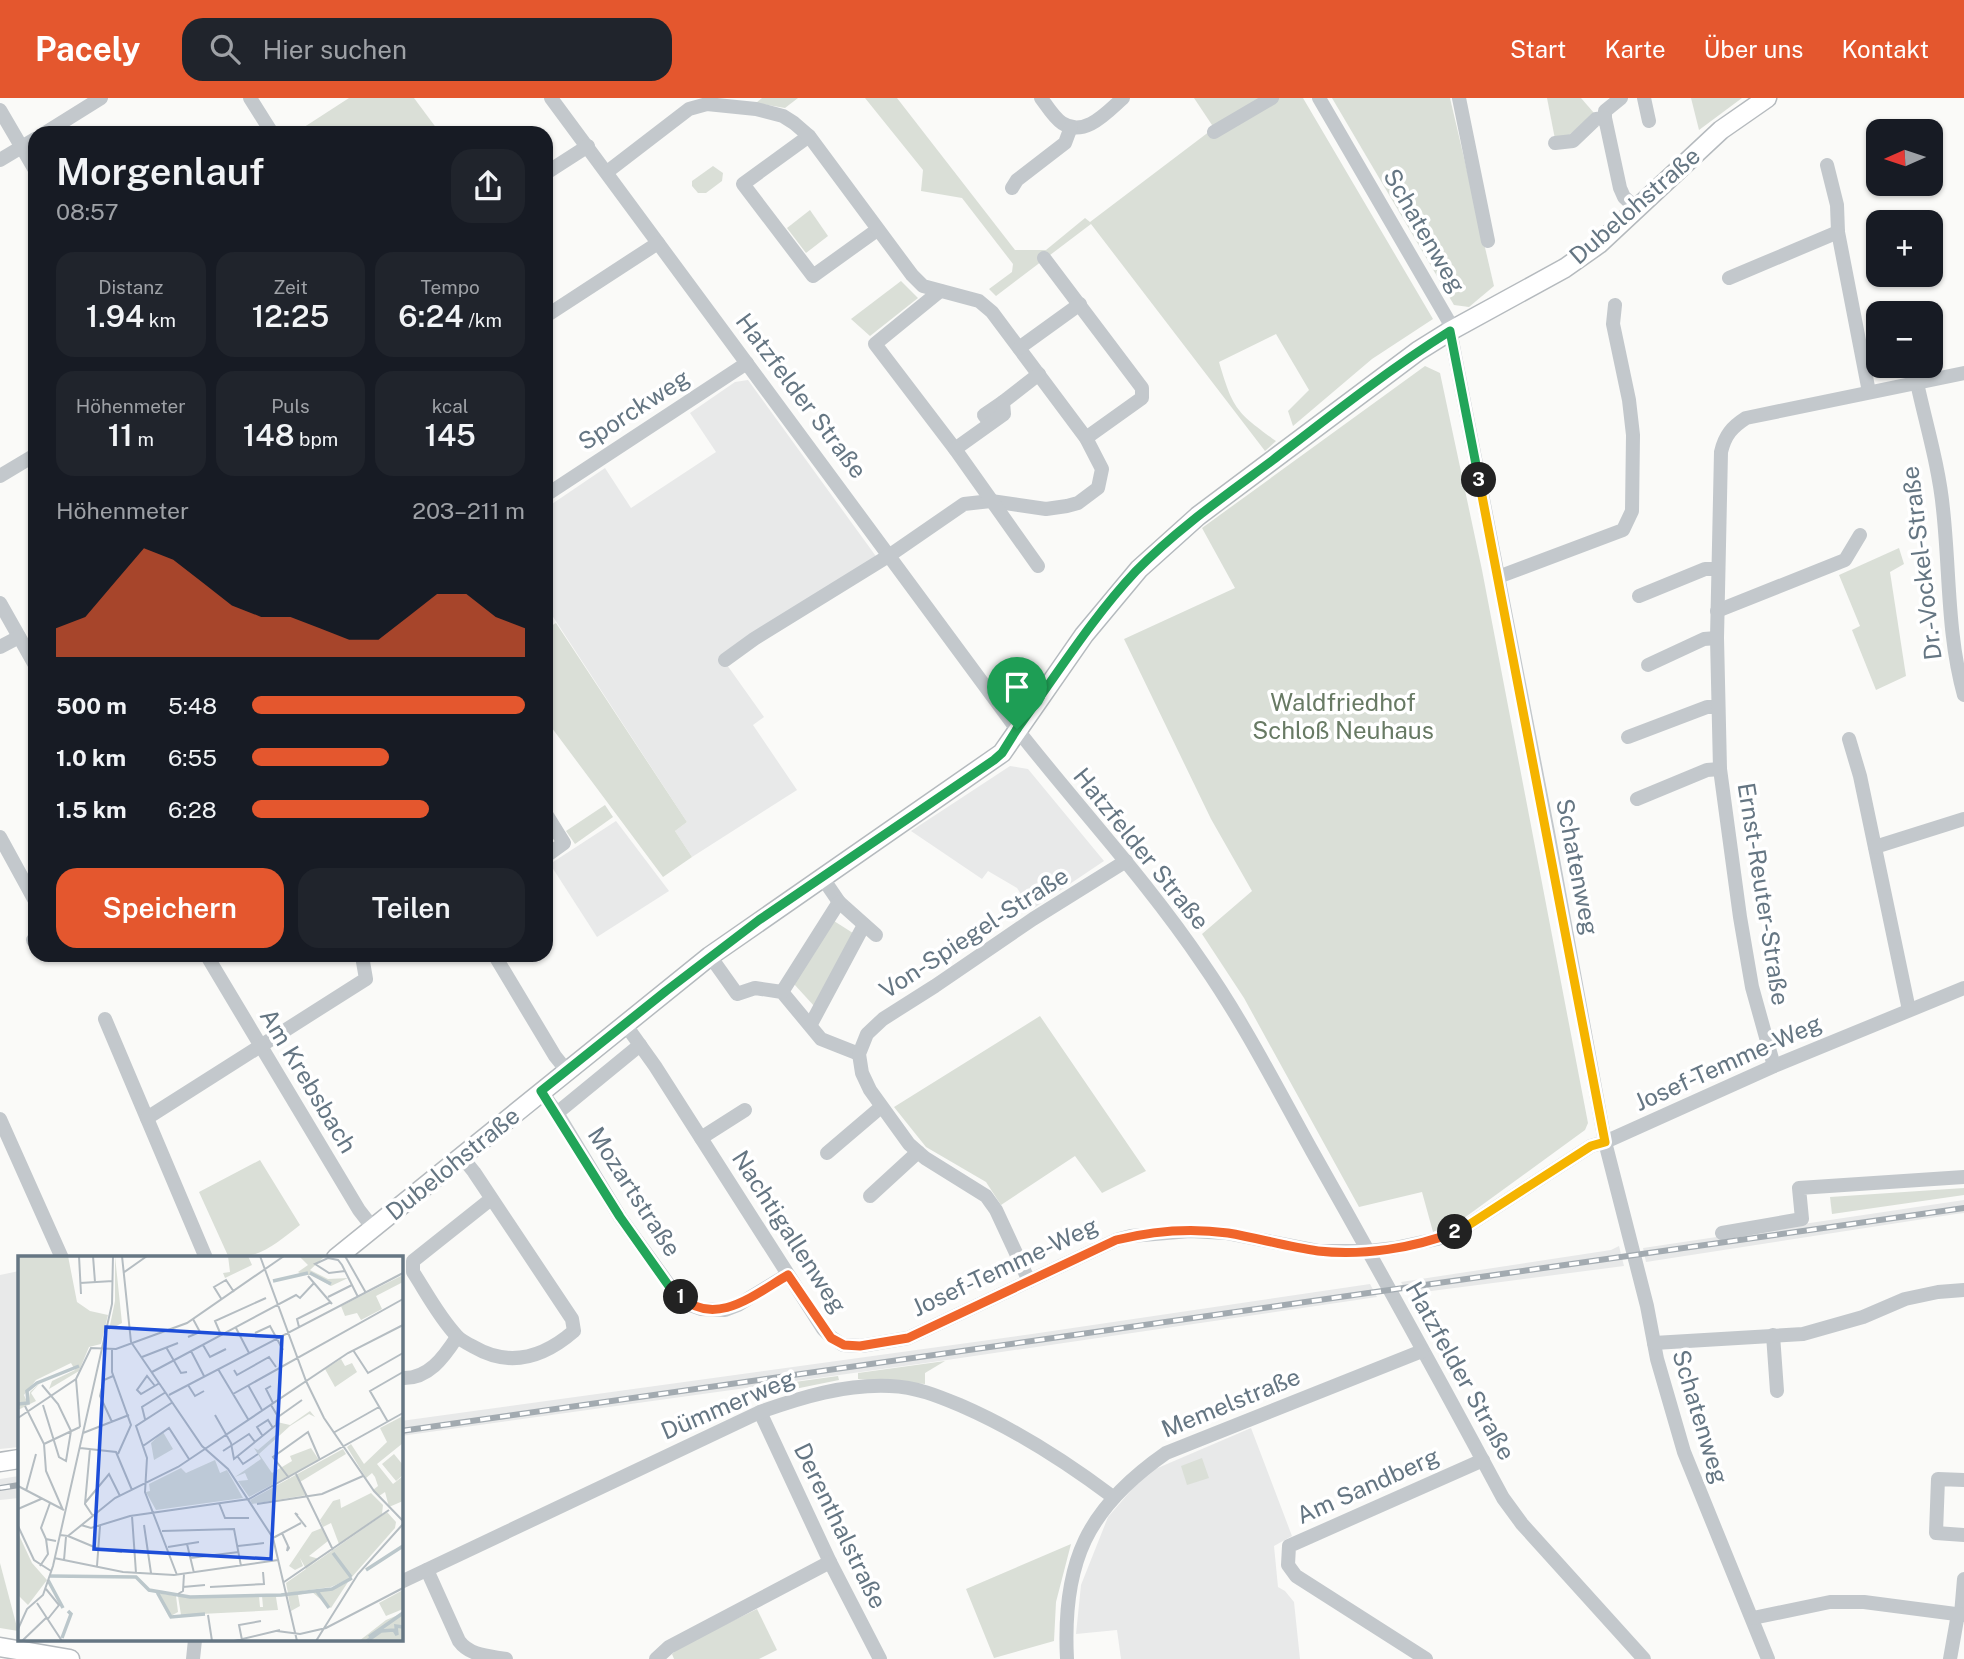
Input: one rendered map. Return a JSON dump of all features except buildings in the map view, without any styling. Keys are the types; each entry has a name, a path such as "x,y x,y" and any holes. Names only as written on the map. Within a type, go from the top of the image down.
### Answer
{"main road":[{"name":"Dubelohstraße","path":"338,1256 710,956 994,760 1002,753 1093,624 1133,575 1198,516 1418,351 1565,268 1599,244 1721,130 1767,98"},
{"path":"0,1462 18,1459"},
{"path":"0,1647 70,1659"}],"street":[{"path":"56,126 101,98"},
{"path":"250,98 268,126"},
{"name":"Hatzfelder Straße","path":"551,98 1017,729 1169,916 1230,1004 1369,1251 1503,1498 1522,1524 1644,1659"},
{"path":"1041,98 1060,122 1071,127 1090,126 1123,98"},
{"path":"1214,132 1272,98"},
{"name":"Schatenweg","path":"1319,98 1446,316 1605,1142 1654,1343 1684,1452 1768,1659"},
{"path":"1459,98 1488,241"},
{"path":"1621,98 1605,111 1605,118 1620,188 1624,197 1638,210"},
{"path":"1644,98 1649,121"},
{"path":"607,172 689,109 705,101 783,116 809,136 877,230 923,286 979,302 992,312 1086,438 1102,469 1098,488 1078,503 1046,509 991,501 964,503 890,555 754,639 725,660"},
{"path":"0,110 28,159"},
{"path":"1555,143 1573,141 1596,120 1605,118"},
{"path":"1012,188 1017,180 1065,143 1071,127"},
{"path":"809,136 743,184 813,276 877,230"},
{"path":"0,160 28,144"},
{"path":"553,168 588,146"},
{"path":"1826,165 1837,205 1838,232 1870,393"},
{"path":"1729,278 1838,232"},
{"path":"553,311 658,243"},
{"path":"1044,258 1143,388 1142,398 1086,438"},
{"path":"940,291 875,344 955,449 1038,566"},
{"path":"1019,348 1080,304"},
{"path":"1498,577 1623,530 1628,523 1632,511 1633,435 1613,324 1615,305"},
{"name":"Sporckweg","path":"553,490 747,363"},
{"name":"Ernst-Reuter-Straße","path":"1774,1066 1752,987 1720,769 1717,611 1721,452 1724,439 1732,427 1746,418 1964,373"},
{"path":"955,449 1004,414 1003,402 1039,374"},
{"name":"Dr.-Vockel-Straße","path":"1917,383 1942,504 1949,568 1950,627 1964,695"},
{"path":"0,476 28,459"},
{"path":"1717,611 1845,560 1860,535"},
{"path":"1639,596 1705,569 1718,569"},
{"path":"0,603 28,653"},
{"path":"0,648 19,637"},
{"path":"1648,665 1704,639 1717,638"},
{"path":"1628,737 1707,707 1718,706"},
{"path":"1849,739 1860,776 1909,1010"},
{"name":"Ernst-Reuter-Straße","path":"1637,799 1707,770 1720,769"},
{"path":"1875,847 1964,818"},
{"path":"553,825 564,843 553,851"},
{"path":"0,837 28,888"},
{"name":"Von-Spiegel-Straße","path":"859,1054 867,1034 883,1019 1126,861"},
{"path":"822,877 839,902 876,935"},
{"path":"782,992 839,902"},
{"name":"Von-Spiegel-Straße","path":"811,1024 864,925"},
{"path":"710,956 737,994 755,988 782,992 821,1039 859,1054 862,1073 881,1107 909,1144 986,1196 996,1210 1029,1280"},
{"name":"Am Krebsbach","path":"211,962 359,1210 373,1228"},
{"path":"147,1118 366,979 363,962"},
{"path":"499,962 555,1056 567,1071"},
{"name":"Josef-Temme-Weg","path":"844,1345 860,1346 908,1338 1116,1240 1191,1231 1226,1233 1319,1251 1369,1251 1437,1239 1464,1228 1591,1146 1774,1066 1964,988"},
{"path":"105,1019 205,1256"},
{"name":"Nachtigallenweg","path":"625,1024 823,1329 831,1338 844,1345"},
{"name":"Mozartstraße","path":"557,1113 640,1045"},
{"name":"Mozartstraße","path":"541,1091 620,1217 671,1289 690,1306 725,1310 788,1275"},
{"path":"827,1153 881,1107"},
{"name":"Nachtigallenweg","path":"701,1138 745,1110"},
{"path":"0,1119 61,1256"},
{"path":"870,1196 918,1152"},
{"path":"461,1157 491,1199 572,1320 574,1331 560,1343 535,1357 513,1360 482,1352 457,1337 413,1272 413,1261 491,1199"},
{"path":"1722,1233 1802,1219 1799,1188 1964,1177"},
{"path":"1654,1343 1803,1334 1921,1295 1964,1290"},
{"path":"1773,1335 1777,1391"},
{"path":"402,1378 410,1379 435,1366 457,1337"},
{"name":"Memelstraße","path":"1067,1659 1069,1593 1081,1549 1097,1515 1140,1471 1166,1453 1422,1351"},
{"name":"Dümmerweg","path":"402,1582 760,1412 821,1392 890,1386 924,1390 1018,1433 1073,1467 1113,1497"},
{"name":"Derenthalstraße","path":"760,1412 830,1562 880,1659"},
{"name":"Am Sandberg","path":"1426,1659 1296,1576 1288,1565 1289,1546 1483,1460"},
{"path":"1964,1480 1938,1479 1936,1533 1964,1535"},
{"path":"656,1659 669,1647 830,1562"},
{"path":"427,1570 459,1641 465,1648 478,1654 506,1659"},
{"path":"1950,1659 1961,1615 1964,1579"},
{"path":"1753,1618 1830,1602 1864,1602 1961,1615"}],"shaded area":[{"path":"748,380 883,566 759,641 727,665 764,717 753,725 797,790 692,857 675,831 687,822 553,617 553,503 605,468 631,508 716,452 690,413 735,382"},
{"path":"1010,766 1028,769 1104,861 1031,910 1017,888 988,871 982,879 911,831"},
{"path":"616,821 669,891 597,937 553,869 553,862"},
{"path":"1964,1200 1964,1213 1646,1262 1643,1248"},
{"path":"1619,1246 1624,1266 1408,1294 1401,1282 1611,1250"},
{"path":"18,1271 18,1447 0,1449 0,1275"},
{"path":"1370,1284 1377,1297 402,1436 402,1421 1032,1334"},
{"path":"1251,1428 1292,1536 1274,1546 1278,1587 1294,1602 1300,1659 1121,1659 1117,1630 1076,1634 1081,1585 1108,1517 1146,1473"},
{"path":"18,1476 18,1498 0,1500 0,1479"}],"green space":[{"path":"349,98 414,98 435,126 306,126"},
{"path":"762,98 798,98 785,108 756,103"},
{"path":"865,98 897,98 1015,250 1046,250 1085,218 1090,222 1214,128 1194,98 1303,98 1433,319 1372,359 1293,426 1288,411 1309,390 1276,334 1219,362 1228,390 1238,408 1252,423 1276,441 1265,451 1091,224 996,296 989,289 1012,272 1013,264 962,198 921,191 923,170"},
{"path":"1332,98 1450,98 1494,286 1469,307 1454,305"},
{"path":"1547,98 1581,98 1594,113 1567,137 1555,139"},
{"path":"1691,98 1742,98 1699,130"},
{"path":"713,166 723,173 722,181 706,193 698,193 692,186 692,181"},
{"path":"810,210 828,236 806,253 787,228"},
{"path":"901,281 918,298 870,336 851,319"},
{"name":"Waldfriedhof Schloß Neuhaus","path":"1425,366 1440,373 1482,570 1588,1123 1585,1130 1460,1221 1433,1232 1422,1192 1359,1207 1244,998 1202,934 1252,891 1211,819 1124,639 1235,588 1202,528"},
{"path":"1899,548 1904,564 1890,572 1906,676 1876,690 1852,630 1860,626 1839,575"},
{"path":"556,623 687,822 675,831 692,857 663,877 553,729 553,625"},
{"path":"605,805 613,817 575,844 566,831"},
{"path":"834,921 856,935 815,1007 794,984"},
{"path":"1040,1016 1146,1171 1102,1193 1075,1156 1001,1205 986,1182 926,1147 894,1107"},
{"path":"260,1160 300,1225 259,1253 250,1256 228,1256 199,1192"},
{"path":"1964,1188 1964,1195 1832,1214 1830,1197"},
{"path":"945,1361 925,1373 925,1384 858,1379 858,1373"},
{"path":"838,1376 839,1380 775,1393 773,1385"},
{"path":"1202,1458 1209,1478 1187,1485 1181,1466"},
{"path":"1071,1544 1056,1602 1054,1641 994,1658 966,1589"},
{"path":"0,1563 18,1631 0,1628"},
{"path":"757,1609 777,1650 759,1659 674,1659 672,1654 681,1646"}],"railway":[{"path":"402,1431 1964,1208"},
{"path":"0,1488 18,1485"}],"route":[{"path":"1450,331 1548,832 1605,1142 1591,1146 1464,1228 1437,1239 1369,1251 1319,1251 1226,1233 1191,1231 1131,1236 1116,1240 908,1338 860,1346 844,1345 831,1338 823,1329 788,1275 725,1310 690,1306 671,1289 620,1217 541,1091 759,920 994,760 1002,753 1017,729 1101,613 1158,550 1289,447 1418,351 1450,331"}]}
